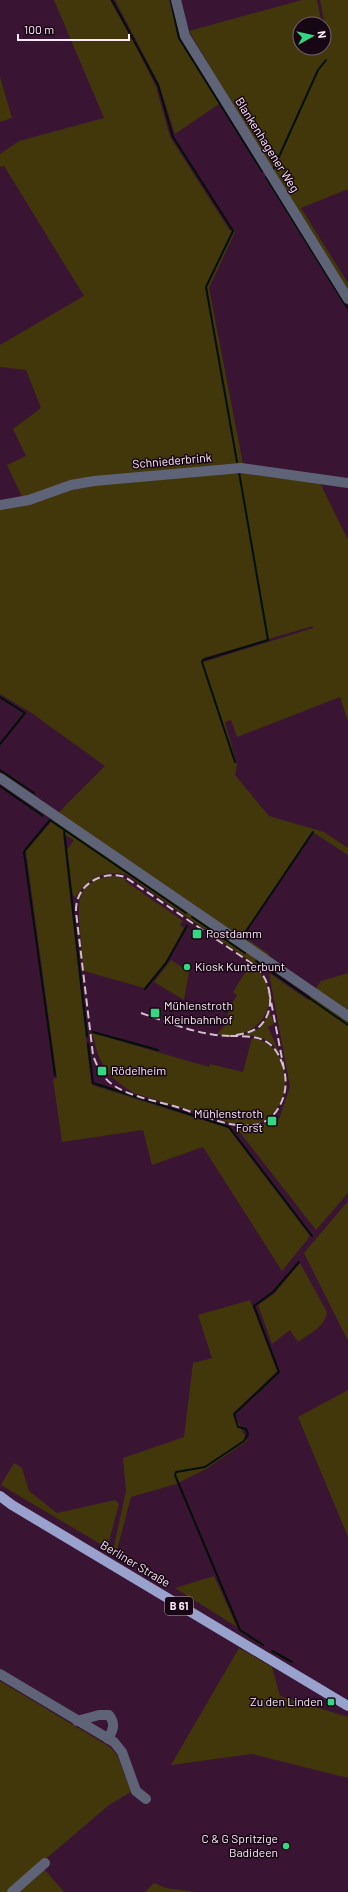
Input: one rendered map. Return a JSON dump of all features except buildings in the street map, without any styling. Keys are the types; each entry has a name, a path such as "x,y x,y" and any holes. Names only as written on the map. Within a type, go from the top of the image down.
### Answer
{"main road":[{"name":"Berliner Straße","path":"0,1496 12,1505 348,1706"},
{"name":"Berliner Straße","path":"0,1501 12,1505"}],"street":[{"name":"Blankenhagener Weg","path":"176,0 186,36 348,299"},
{"name":"Schniederbrink","path":"0,505 29,500 71,485 94,481 241,468 348,483"},
{"path":"0,778 348,1016"},
{"path":"0,1674 114,1742 122,1752 136,1791 146,1799"},
{"path":"77,1721 99,1715 108,1715 113,1720 114,1729 108,1739"},
{"path":"12,1892 45,1863"}],"shaded area":[{"path":"54,0 110,0 138,50 156,87 170,137 230,231 232,228 235,232 209,288 243,464 94,478 23,499 7,465 26,456 13,429 41,408 26,370 0,367 0,345 84,296 4,166 0,167 0,154 19,141 104,118"},
{"path":"115,0 169,0 178,38 219,104 175,134 159,84"},
{"path":"302,0 317,0 320,16 292,16 292,56 332,56 332,16 323,16 320,0 348,0 348,189 301,208 348,283 348,294 263,157 189,31"},
{"path":"0,77 12,118 0,122"},
{"path":"235,471 320,483 348,540 348,722 340,697 237,737 231,720 225,722 237,765 235,775 269,816 324,832 348,848 348,855 314,833 311,833 245,932 244,937 269,954 260,968 127,875 119,873 104,874 91,880 80,890 76,897 73,896 67,850 74,840 63,834 92,1085 228,1128 310,1236 282,1271 203,1147 152,1165 143,1130 62,1142 53,1079 57,1078 26,851 64,807 105,766 30,712 0,694 0,509 94,484","holes":["313,626 313,628 204,662 203,658"]},
{"path":"113,876 126,879 125,881 183,921 180,925 184,928 166,962 144,988 84,971 79,920 82,894 86,887 92,882 101,878"},
{"path":"171,960 189,972 184,1000 154,982"},
{"path":"250,964 262,975 268,987 269,1000 266,1012 259,1023 248,1031 234,1035 217,1034 226,1024 229,1009 237,995 233,992"},
{"path":"269,973 308,1000 321,981 348,973 348,1193 316,1230 238,1130 239,1128 255,1127 267,1123 271,1127 276,1118 279,1119 290,1087"},
{"path":"270,1012 274,1024 268,1027 280,1054 270,1042 256,1036 245,1035 260,1028"},
{"path":"92,1033 209,1067 210,1064 243,1072 252,1038 268,1044 279,1056 284,1071 285,1088 280,1103 270,1116 255,1124 234,1124 134,1093 123,1086 109,1075 103,1065 98,1055"},
{"path":"348,1201 348,1341 304,1253"},
{"path":"300,1263 327,1312 326,1317 316,1330 298,1342 290,1330 272,1344 258,1305 274,1294"},
{"path":"250,1300 277,1371 234,1413 247,1441 206,1469 176,1484 131,1497 116,1554 113,1551 126,1491 123,1458 184,1437 193,1363 212,1358 198,1315"},
{"path":"348,1390 348,1537 298,1417"},
{"path":"14,1463 22,1468 29,1491 57,1513 115,1500 119,1504 107,1548 1,1485"},
{"path":"214,1576 237,1627 175,1588"},
{"path":"239,1648 272,1667 280,1696 348,1717 348,1778 252,1754 171,1765"},
{"path":"0,1681 110,1747 117,1755 131,1792 109,1805 7,1892 0,1892"},
{"path":"45,1870 64,1892 18,1892"},
{"path":"154,1883 166,1888 196,1892 145,1892"}],"waterway":[{"path":"112,0 158,85 173,137 233,231 206,287 237,462"},
{"path":"171,0 179,38 262,171"},
{"path":"273,170 318,70 326,60"},
{"path":"266,177 348,309"},
{"path":"235,762 202,662 203,660 268,640 239,472"},
{"path":"0,697 25,713 0,744"},
{"path":"0,770 34,793"},
{"path":"0,786 43,816"},
{"path":"55,1075 24,852 26,849 50,820 186,913"},
{"path":"64,830 87,1036"},
{"path":"244,934 313,832"},
{"path":"192,917 245,953"},
{"path":"145,989 166,963 187,926"},
{"path":"256,961 348,1025"},
{"path":"93,1032 158,1050"},
{"path":"88,1044 93,1083 229,1127 312,1236"},
{"path":"263,1645 240,1630 175,1475 176,1472 205,1467 244,1441 248,1434 246,1429 238,1427 234,1414 279,1372 254,1306 273,1292 299,1262"},
{"path":"272,1651 292,1662"}],"railway":[{"path":"269,991 284,1069 285,1074 286,1084 279,1107 270,1118 259,1124 246,1126 231,1124 136,1096 120,1089 103,1076 93,1055 76,912 80,894 85,887 99,878 116,875 125,877 254,965 260,971 268,986 270,994 270,1003 269,1011 260,1026 254,1030 231,1036 258,1038 265,1041 276,1051 284,1069"},
{"path":"141,1013 174,1025 208,1034 231,1036"}],"place":[{"name":"Postdamm","path":"197,934"},
{"name":"Kiosk Kunterbunt","path":"187,967"},
{"name":"Mühlenstroth Kleinbahnhof","path":"155,1013"},
{"name":"Rödelheim","path":"102,1071"},
{"name":"Mühlenstroth Forst","path":"272,1121"},
{"name":"Zu den Linden","path":"331,1702"},
{"name":"C & G Spritzige Badideen","path":"286,1846"}]}
